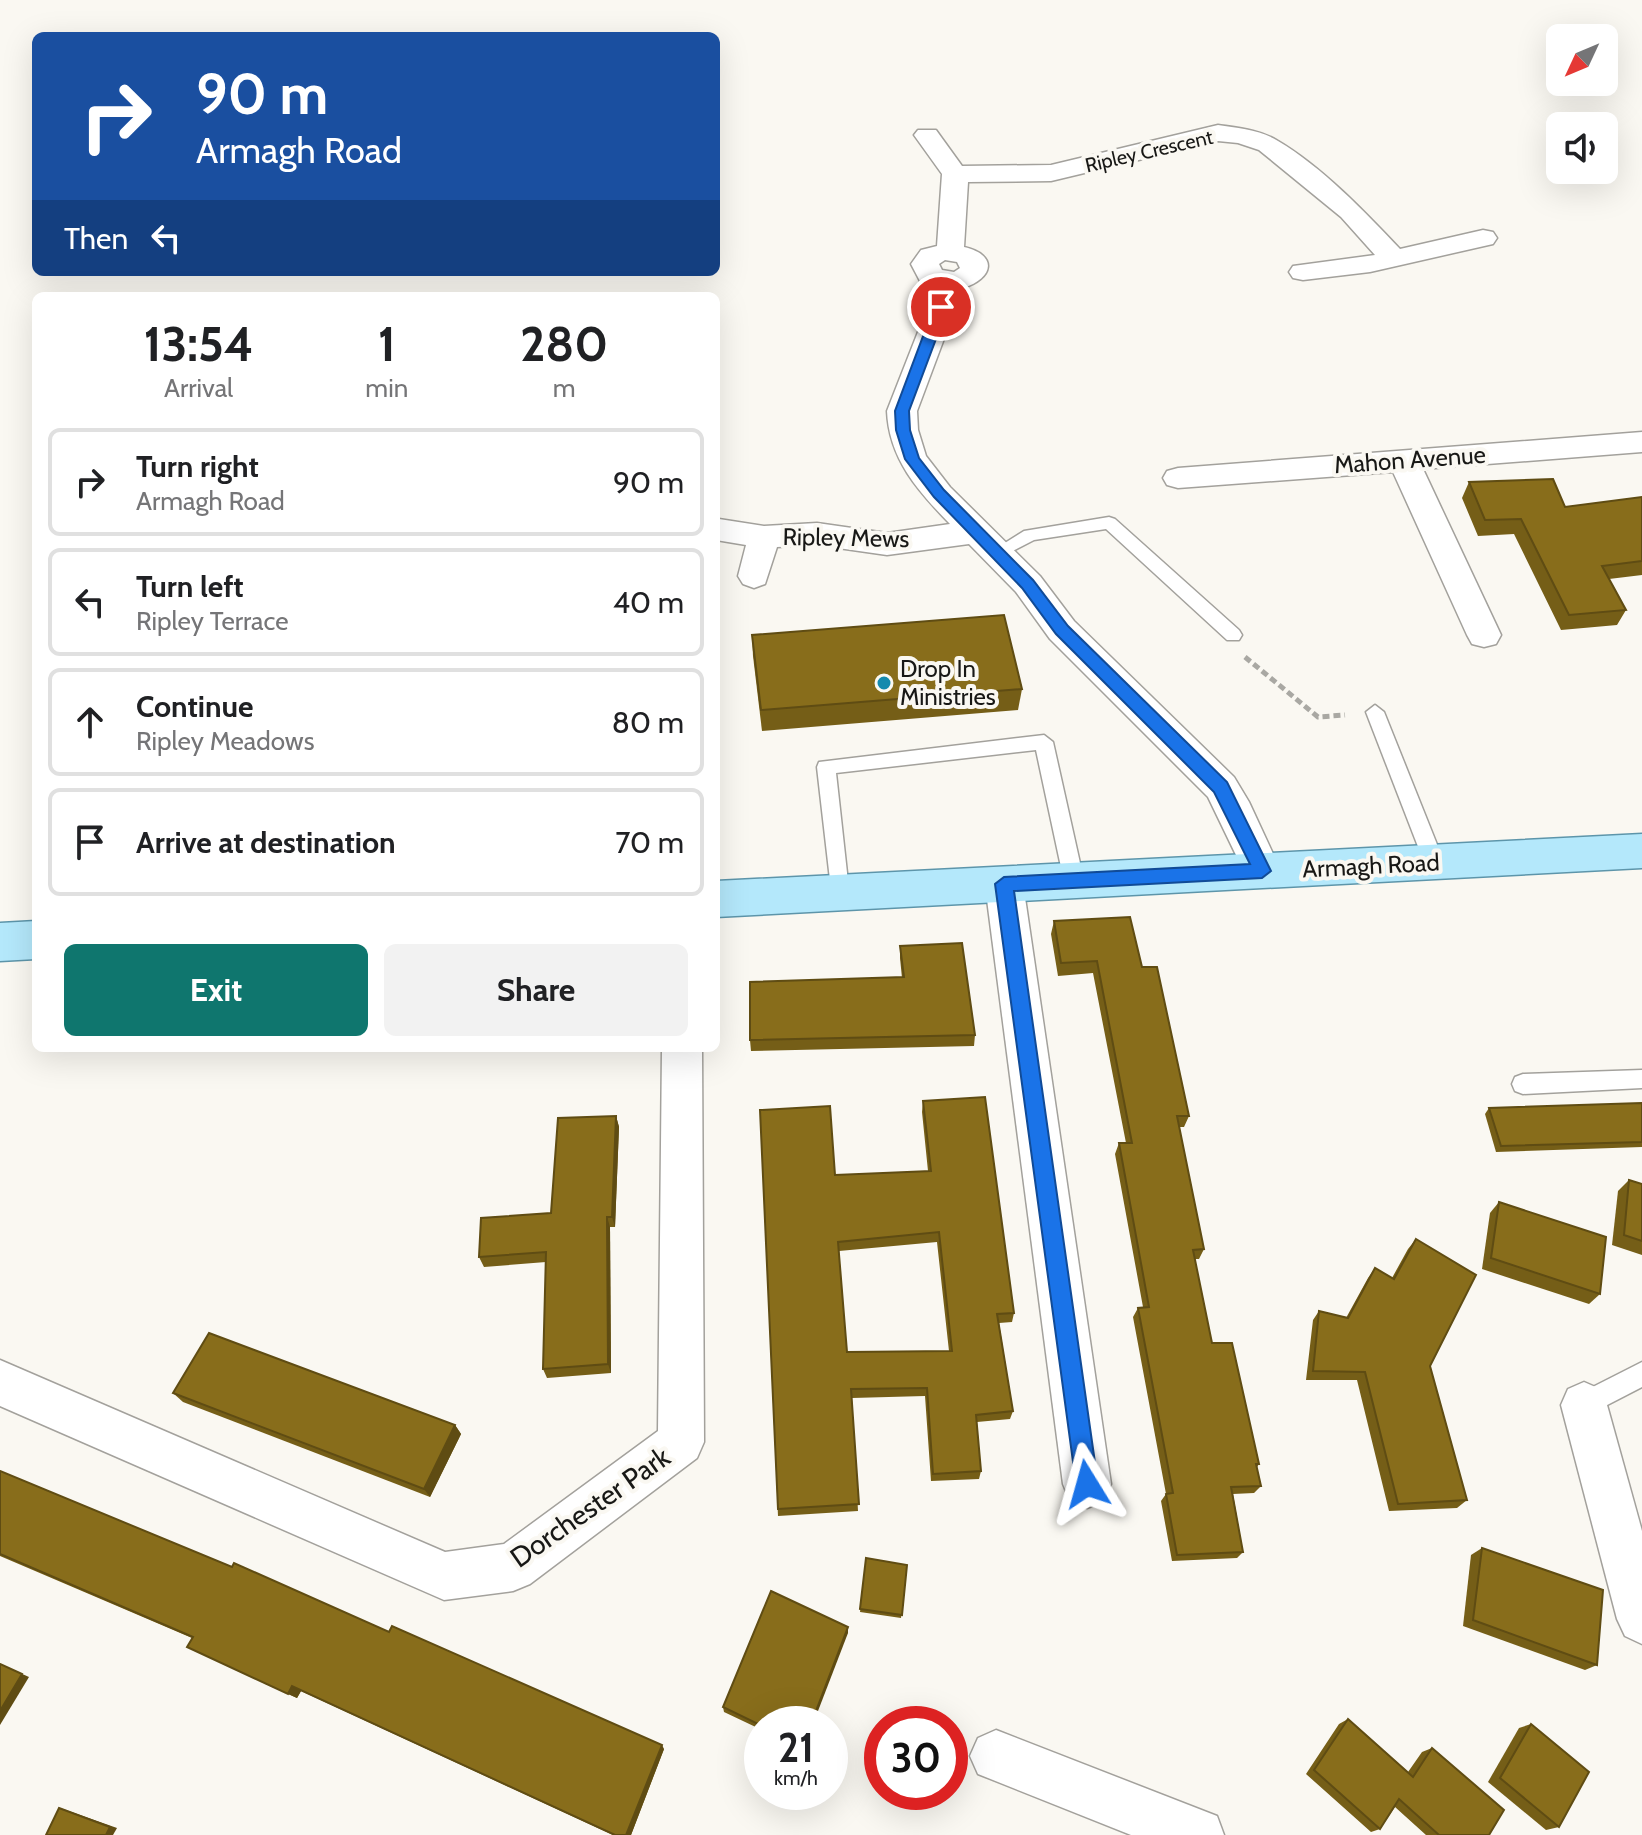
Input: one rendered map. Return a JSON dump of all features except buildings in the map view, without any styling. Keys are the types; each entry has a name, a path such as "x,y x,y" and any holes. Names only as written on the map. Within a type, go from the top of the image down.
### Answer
{"main road":[{"name":"Armagh Road","path":"720,899 1642,851"},
{"path":"0,942 32,940"}],"street":[{"name":"Ripley Crescent","path":"955,174 1051,173 1218,133 1242,136 1268,145 1350,211 1393,258"},
{"path":"927,135 955,174 950,251 965,255 975,267 965,279 951,282 902,411 903,430 912,459 939,494 1028,584 1062,630 1221,787 1262,871"},
{"path":"1303,272 1393,258 1483,238"},
{"name":"Mahon Avenue","path":"1178,478 1642,442"},
{"path":"1404,462 1484,635"},
{"name":"Ripley Mews","path":"720,530 764,537 817,534 887,544 986,542"},
{"name":"Ripley Mews","path":"754,576 764,537"},
{"path":"1004,884 1087,1484"},
{"name":"Dorchester Park","path":"0,1383 444,1576 513,1567 681,1442 682,1052"},
{"path":"1584,1405 1642,1619"},
{"path":"996,1756 1198,1835"}],"lane":[{"path":"986,542 1109,523 1233,635"},
{"path":"1375,712 1434,862"},
{"path":"839,891 826,767 1044,742 1074,881"},
{"path":"1523,1084 1642,1079"},
{"path":"1584,1405 1642,1374"}],"path":[{"path":"1233,635 1247,660 1318,717 1375,712"}],"place":[{"name":"Drop In Ministries","path":"884,683"}],"route":[{"path":"941,307 902,411 903,430 912,459 939,494 1028,584 1062,630 1221,787 1231,802 1262,871 1004,884 1087,1484"}]}
